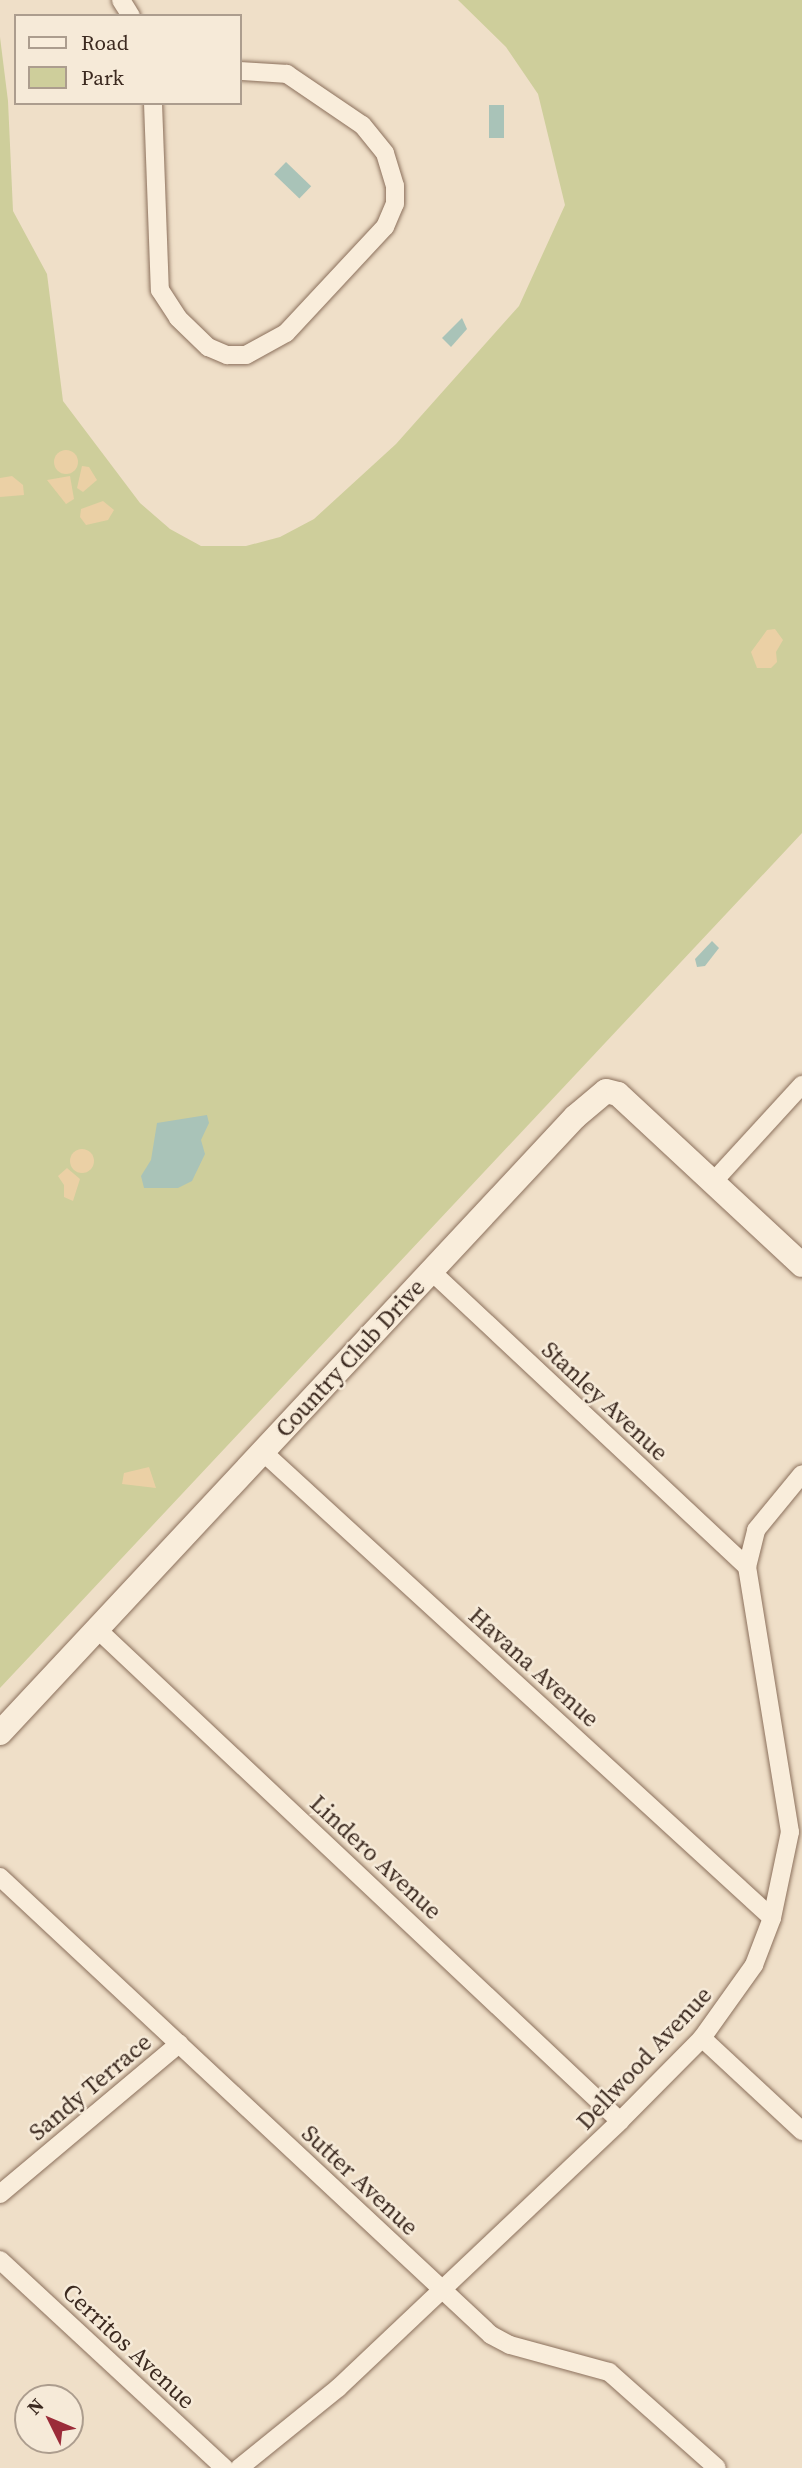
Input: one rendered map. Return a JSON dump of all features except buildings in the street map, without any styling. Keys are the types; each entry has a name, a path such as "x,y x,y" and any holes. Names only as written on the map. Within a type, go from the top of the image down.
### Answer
{"street":[{"path":"153,105 160,290 177,318 208,347 228,355 246,355 285,333 385,227 395,204 395,186 385,153 362,125 287,74 242,71"},
{"path":"802,1085 713,1182 802,1265"},
{"name":"Country Club Drive","path":"0,1733 575,1117 606,1091 618,1094 713,1182"},
{"name":"Stanley Avenue","path":"430,1271 747,1567"},
{"name":"Havana Avenue","path":"262,1451 772,1918"},
{"name":"Dellwood Avenue","path":"239,2468 321,2402 443,2291 620,2122 702,2038 754,1965 772,1918 790,1832 747,1567 755,1530 802,1474"},
{"name":"Lindero Avenue","path":"97,1629 620,2122"},
{"name":"Sutter Avenue","path":"0,1877 443,2291 510,2345 609,2372 717,2468"},
{"path":"702,2038 802,2131"},
{"name":"Sandy Terrace","path":"0,2194 179,2044"},
{"name":"Cerritos Avenue","path":"0,2260 225,2468"}],"green space":[{"path":"458,0 802,0 802,833 0,1688 0,37 8,101 13,211 47,274 63,401 140,503 170,529 201,546 246,546 280,537 314,519 396,444 519,306 565,205 538,94 506,47"}],"sand":[{"path":"66,450 74,454 78,462 74,470 66,474 58,470 54,462 58,454"},
{"path":"82,466 89,467 97,480 83,492 77,488"},
{"path":"12,476 23,485 24,495 0,497 0,478"},
{"path":"70,476 74,499 66,504 47,480"},
{"path":"103,501 114,510 108,520 86,525 80,517 81,509"},
{"path":"775,629 783,640 776,652 777,662 771,668 757,668 751,652 767,630"},
{"path":"82,1149 90,1153 94,1161 90,1169 82,1173 74,1169 70,1161 74,1153"},
{"path":"67,1168 80,1179 73,1201 64,1197 64,1185 58,1176"},
{"path":"149,1467 156,1488 122,1484 124,1473"}],"shaded area":[{"path":"489,105 504,105 504,138 489,138"},
{"path":"286,162 311,186 299,199 274,174"},
{"path":"462,318 467,329 451,347 442,338"},
{"path":"712,941 719,948 705,966 697,967 695,959"},
{"path":"207,1115 209,1123 201,1140 205,1154 192,1181 178,1188 144,1188 141,1176 151,1160 157,1123"}]}
